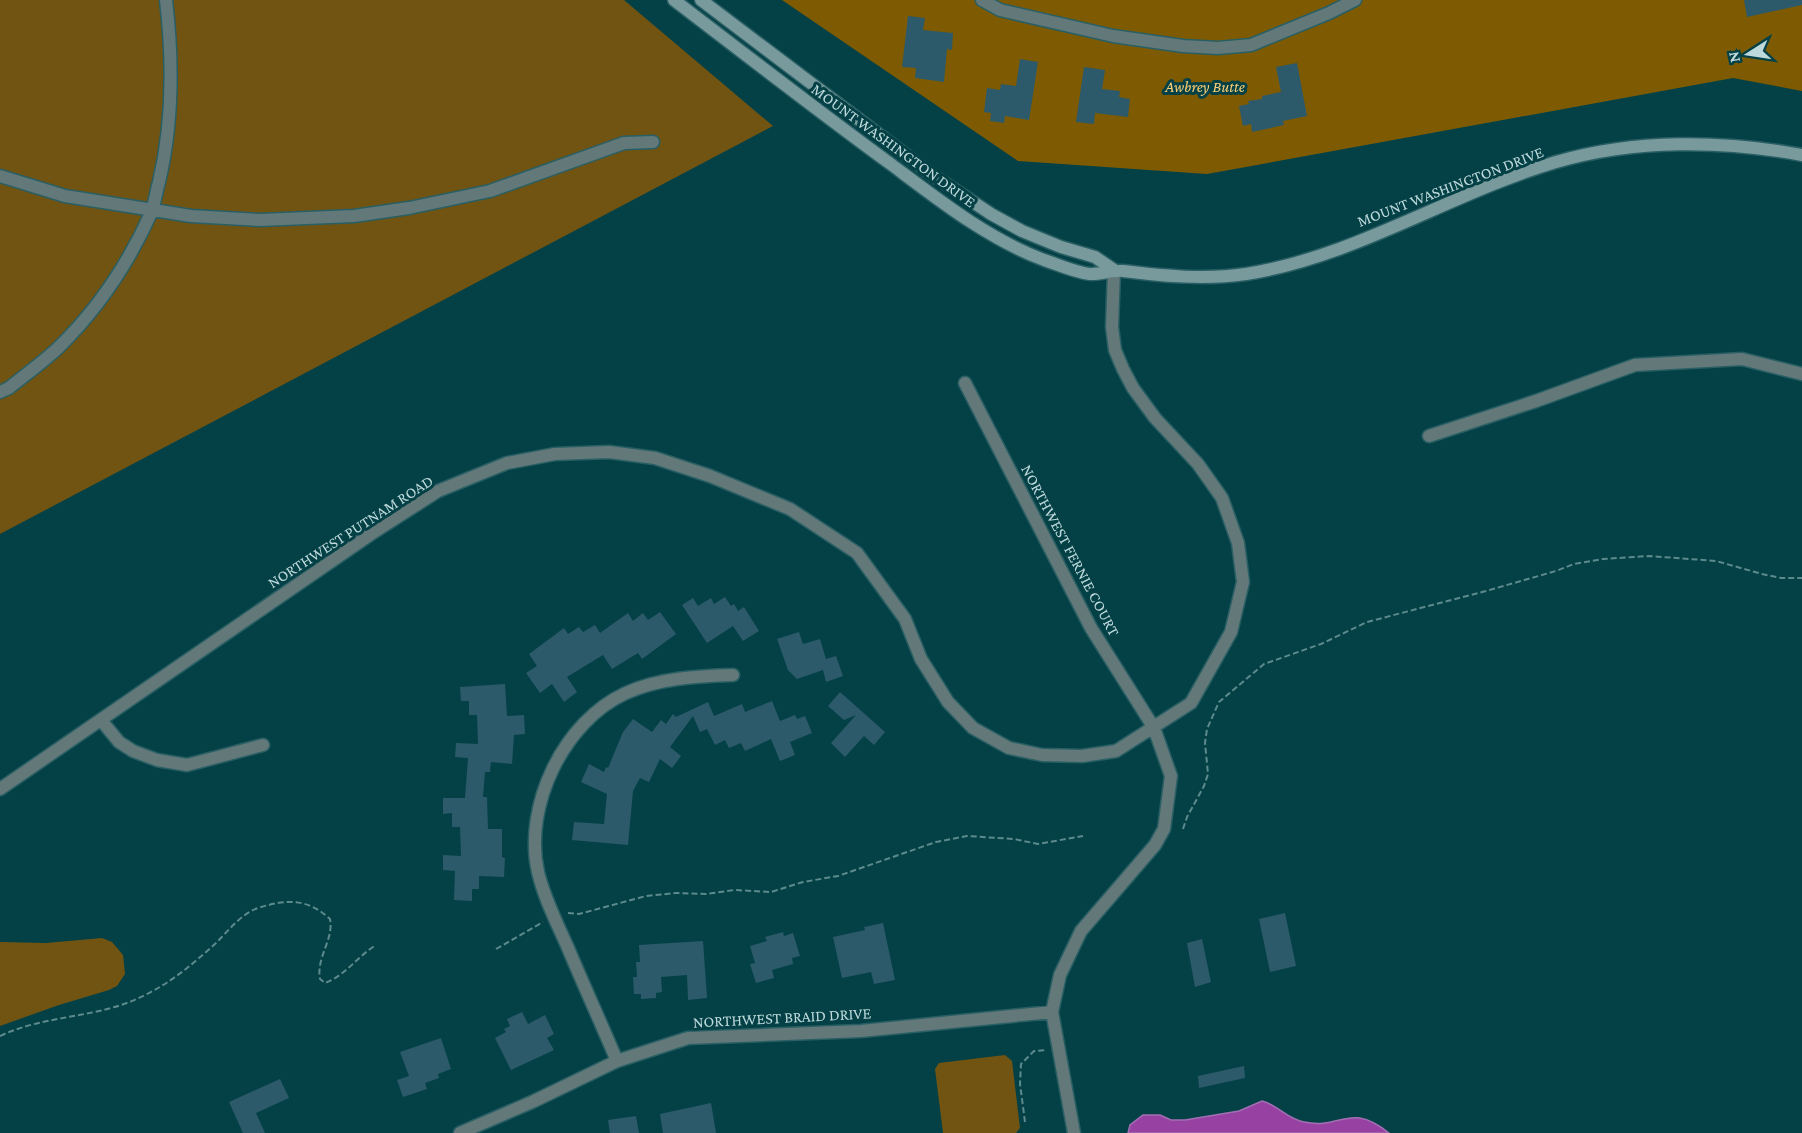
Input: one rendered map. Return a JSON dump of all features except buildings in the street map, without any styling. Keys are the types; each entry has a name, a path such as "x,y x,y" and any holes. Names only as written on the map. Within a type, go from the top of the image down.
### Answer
{"main road":[{"name":"MOUNT WASHINGTON DRIVE","path":"674,0 872,151 973,224 1013,247 1090,274 1114,270 1171,277 1215,276 1245,274 1281,267 1346,245 1488,186 1557,162 1607,152 1659,145 1700,144 1752,146 1802,155"},
{"name":"MOUNT WASHINGTON DRIVE","path":"701,0 931,174 991,214 1022,231 1095,258 1114,270"}],"street":[{"path":"0,392 9,388 57,349 93,311 124,263 152,211 167,147 170,53 166,0"},
{"path":"982,0 1000,9 1113,36 1183,46 1218,48 1251,45 1355,0"},
{"path":"0,176 65,196 191,216 260,220 354,216 409,208 490,191 624,144 653,142"},
{"name":"NORTHWEST PUTNAM ROAD","path":"0,789 371,534 438,491 507,464 555,454 609,452 655,458 710,476 790,509 857,553 905,619 921,659 948,702 973,728 1009,748 1042,755 1082,756 1116,751 1191,703 1231,632 1244,582 1238,543 1222,498 1198,464 1155,417 1133,388 1115,350 1112,327 1114,270"},
{"path":"1430,436 1635,365 1742,359 1802,374"},
{"name":"NORTHWEST FERNIE COURT","path":"965,383 1090,628 1154,728 1171,776 1164,829 1155,845 1081,931 1060,975 1052,1012"},
{"path":"617,1061 553,915 538,873 534,847 536,818 547,781 572,737 592,715 611,701 627,692 675,679 733,675"},
{"path":"101,720 119,742 134,751 157,760 187,765 263,746"},
{"path":"1052,1012 1074,1133"},
{"name":"NORTHWEST BRAID DRIVE","path":"460,1133 532,1102 617,1061 696,1037 861,1030 1052,1012"}],"path":[{"path":"1183,830 1208,774 1205,743 1207,729 1219,702 1264,664 1321,644 1367,622 1486,591 1574,564 1603,559 1649,556 1706,560 1781,578 1802,578"},
{"path":"564,913 579,914 646,896 676,893 706,894 734,890 771,892 803,882 838,876 936,842 967,836 1014,839 1038,844 1083,836"},
{"path":"0,1036 40,1022 111,1009 146,994 191,965 243,917 256,909 299,901 309,903 330,919 332,926 318,971 320,979 325,983 337,979 376,945"},
{"path":"496,950 547,920"},
{"path":"1025,1122 1020,1084 1021,1064 1034,1051 1049,1050"}],"shaded area":[{"path":"0,0 624,0 773,126 0,534"},
{"path":"102,938 112,942 123,955 125,974 117,986 0,1026 0,942 46,943"},
{"path":"1005,1055 1012,1061 1020,1128 1016,1133 943,1133 935,1069 939,1063"},
{"path":"1262,1101 1304,1122 1328,1123 1346,1118 1364,1119 1389,1133 1128,1133 1130,1125 1143,1115 1160,1115 1171,1120 1185,1120 1239,1111"}],"green space":[{"name":"Awbrey Butte","path":"782,0 1802,0 1802,91 1733,78 1207,174 1018,161"}]}
